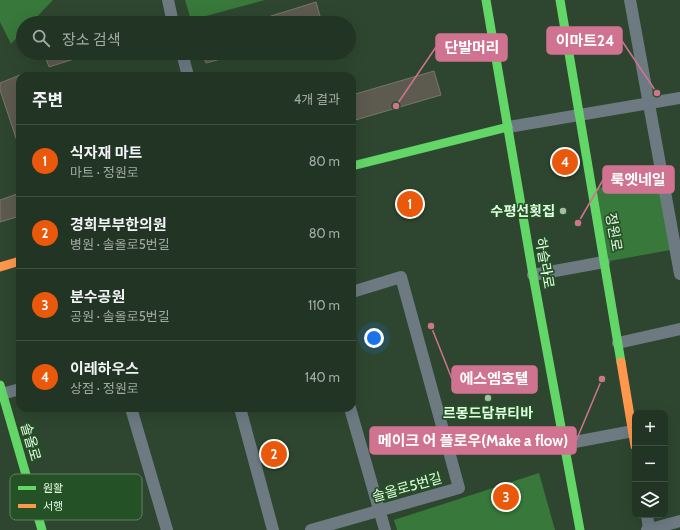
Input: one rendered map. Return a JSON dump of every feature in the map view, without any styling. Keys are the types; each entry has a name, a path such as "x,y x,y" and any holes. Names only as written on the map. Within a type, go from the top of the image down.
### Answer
{"street":[{"path":"168,0 171,16"},
{"name":"하슬라로","path":"486,0 533,275 580,530"},
{"name":"정원로","path":"560,0 632,431"},
{"path":"630,0 680,274"},
{"path":"184,60 187,72"},
{"path":"356,165 508,127 680,98"},
{"path":"0,267 16,262"},
{"path":"533,275 604,262"},
{"name":"솔올로5번길","path":"311,530 459,488 401,277 356,291"},
{"path":"618,343 680,329"},
{"path":"1,390 16,389"},
{"name":"솔올로","path":"1,390 26,474"},
{"path":"132,412 167,530"},
{"path":"241,412 273,530"},
{"path":"351,412 385,530"},
{"path":"564,444 632,431"},
{"path":"647,518 648,530 680,521"},
{"name":"솔올로","path":"39,520 42,530"}],"green space":[{"path":"0,0 53,0 38,16 16,16 16,39 11,44 0,22"},
{"path":"185,0 265,0 206,16 190,16"},
{"path":"662,177 676,249 604,262 592,189"},
{"path":"539,473 555,530 397,530 394,520"}],"building":[{"path":"316,2 320,16 271,16"},
{"path":"46,60 71,60 49,67"},
{"path":"205,60 217,60 206,63"},
{"path":"434,71 441,95 356,120 356,94"},
{"path":"16,77 16,138 0,90 0,83"},
{"path":"16,194 16,217 0,222 0,200"}],"traffic: fast":[{"path":"486,0 533,275 580,530"},
{"path":"560,0 621,362"},
{"path":"356,165 508,127"},
{"path":"0,385 26,474"},
{"path":"39,520 42,530"}],"traffic: slow":[{"path":"0,267 16,262"},
{"path":"621,362 632,428"}],"place":[{"name":"이마트24","path":"657,93"},
{"name":"단발머리","path":"396,106"},
{"name":"이레하우스","path":"565,162"},
{"name":"식자재 마트","path":"410,204"},
{"name":"수평선횟집","path":"563,211"},
{"name":"룩엣네일","path":"578,223"},
{"name":"에스엠호텔","path":"431,326"},
{"name":"메이크 어 플로우(Make a flow)","path":"602,379"},
{"name":"르몽드담뷰티바","path":"488,398"},
{"name":"경희부부한의원","path":"274,454"},
{"name":"분수공원","path":"506,497"}]}
